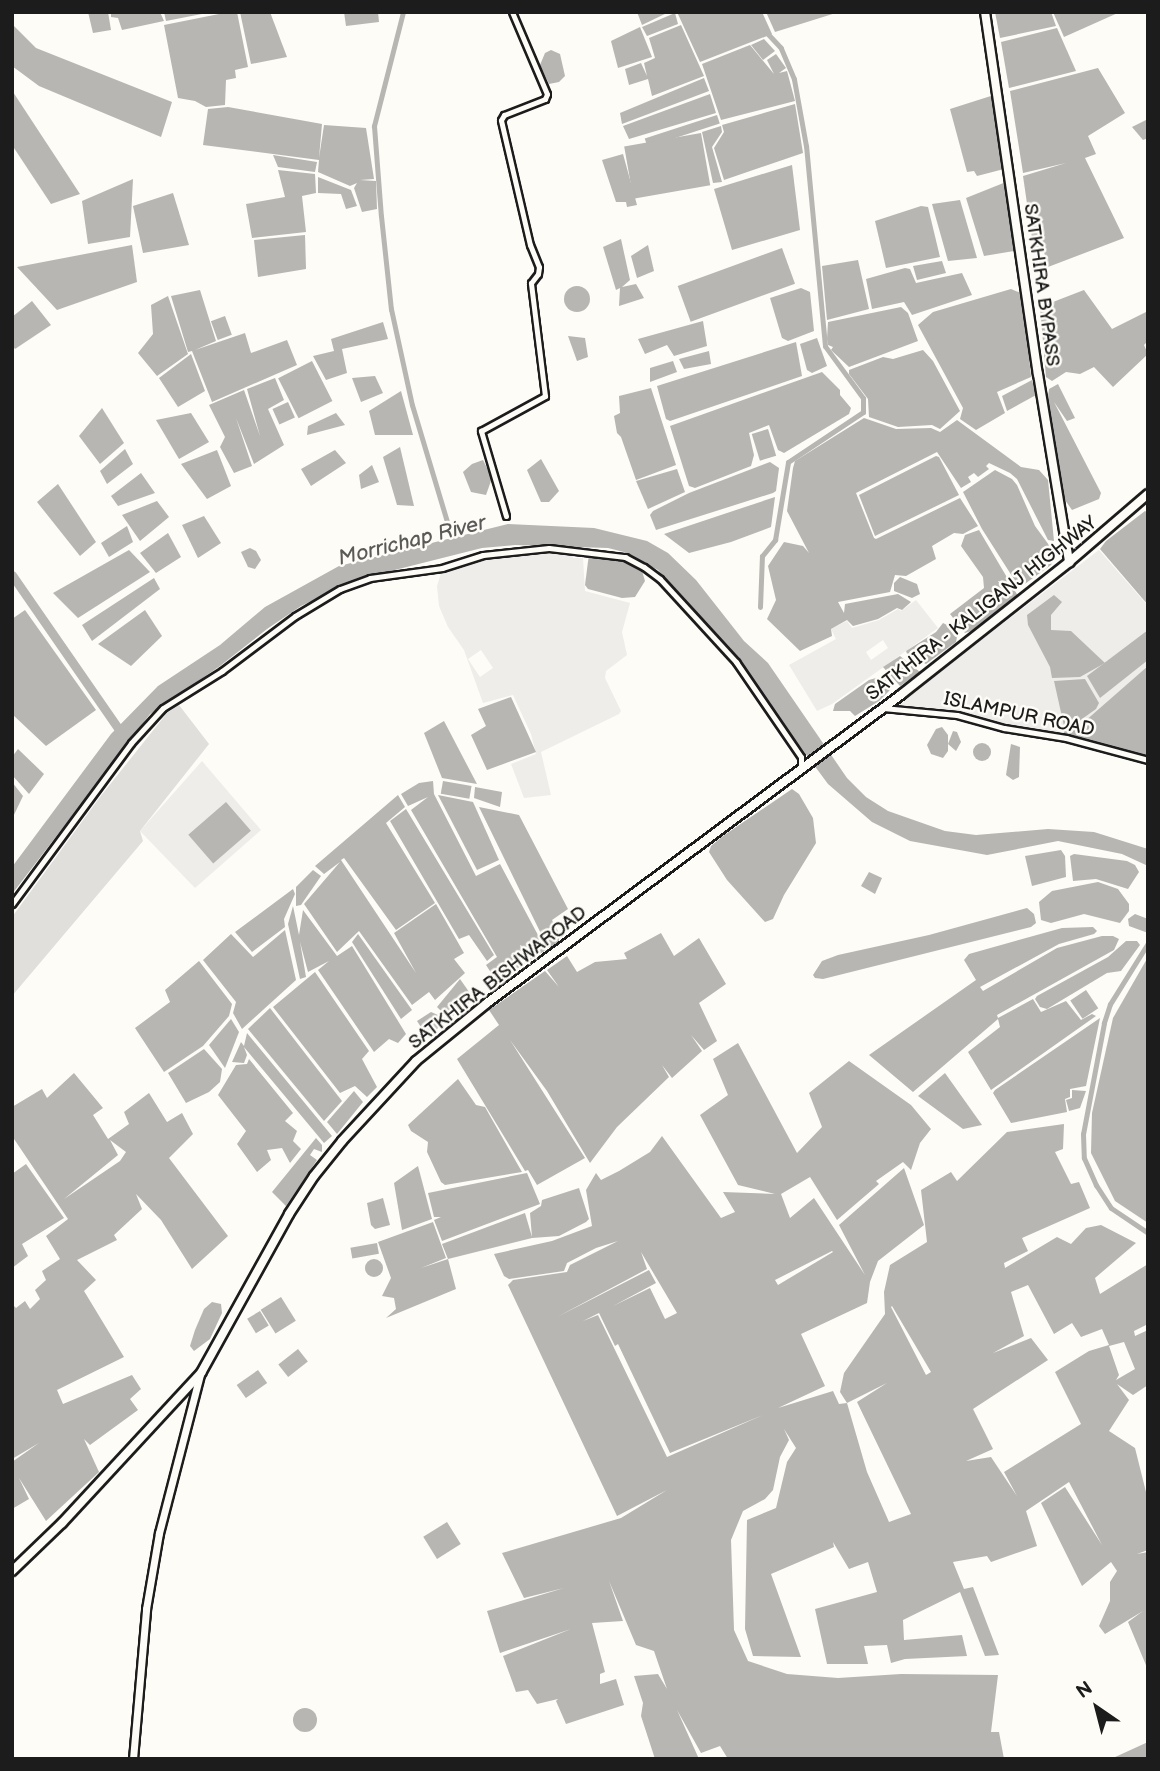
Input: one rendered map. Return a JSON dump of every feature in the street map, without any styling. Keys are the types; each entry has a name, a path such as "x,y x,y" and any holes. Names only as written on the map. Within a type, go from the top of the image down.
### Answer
{"highway":[{"name":"SATKHIRA BYPASS","path":"985,12 1038,374 1069,562"},
{"name":"SATKHIRA - KALIGANJ HIGHWAY","path":"803,768 1069,562 1148,494"},
{"name":"SATKHIRA BISHWAROAD","path":"12,1571 62,1523 201,1373 289,1214 314,1176 357,1124 416,1061 487,1003 803,768"}],"main road":[{"path":"133,1759 146,1609 159,1533 201,1373"}],"street":[{"path":"506,516 481,431 545,396 531,283 538,274 539,267 530,245 501,120 504,115 545,99 547,94 512,12"},
{"path":"12,904 131,743 163,708 222,671 295,616 340,589 370,578 442,568 483,555 549,548 625,557 645,566 736,662 801,757 803,768"},
{"name":"ISLAMPUR ROAD","path":"883,708 957,715 1004,728 1066,737 1148,760"}],"shaded area":[{"path":"88,12 108,12 111,30 93,33"},
{"path":"160,12 164,21 122,30 118,18 111,17 111,13"},
{"path":"164,12 212,12 166,21"},
{"path":"237,12 248,67 235,70 236,78 226,80 225,105 206,107 195,101 178,98 164,25"},
{"path":"240,12 270,12 287,57 251,64"},
{"path":"344,12 378,12 379,22 346,26"},
{"path":"637,12 669,12 642,25"},
{"path":"677,12 762,12 772,34 700,62"},
{"path":"766,12 839,12 775,32"},
{"path":"995,12 1051,12 1056,26 1000,38"},
{"path":"1053,12 1120,12 1064,37"},
{"path":"675,13 678,24 647,36 642,27"},
{"path":"12,24 36,48 172,102 161,137 39,86 12,66"},
{"path":"681,25 704,76 652,96 648,79 629,85 625,69 641,63 647,76 644,63 655,58 649,38"},
{"path":"640,27 652,57 618,68 611,41"},
{"path":"1057,28 1076,71 1009,88 1001,42"},
{"path":"764,39 775,51 763,60 751,45"},
{"path":"750,45 774,74 767,60 776,54 786,68 779,73 787,71 795,101 721,120 702,64"},
{"path":"551,50 560,54 565,76 559,82 549,84 540,65 545,53"},
{"path":"1098,68 1125,113 1088,136 1096,154 1085,158 1124,238 1048,267 1044,252 1034,252 1023,176 1066,163 1023,173 1010,91"},
{"path":"704,78 709,91 622,124 620,113"},
{"path":"13,92 80,194 51,204 12,145"},
{"path":"710,94 716,113 629,139 623,126"},
{"path":"994,95 1004,169 977,176 974,171 967,172 950,109"},
{"path":"795,104 803,153 724,180 714,148 724,132 722,125"},
{"path":"228,107 322,124 319,158 324,125 366,128 374,179 360,180 376,181 377,209 362,212 354,188 357,183 350,186 318,172 319,160 203,145 208,109"},
{"path":"717,115 720,124 648,147 645,138"},
{"path":"1148,119 1148,138 1143,140 1132,127"},
{"path":"721,126 722,132 712,147 722,182 713,183 702,132"},
{"path":"701,133 710,185 633,199 624,147"},
{"path":"623,154 637,205 627,207 626,202 616,202 602,160"},
{"path":"273,155 317,162 315,172 278,167"},
{"path":"792,165 800,230 732,250 714,189"},
{"path":"278,170 315,174 316,193 302,196 306,232 252,238 246,204 285,197"},
{"path":"318,177 351,190 357,206 346,209 341,194 318,193"},
{"path":"133,179 130,237 88,244 82,201"},
{"path":"1006,182 1014,251 984,256 966,198"},
{"path":"173,193 189,245 143,253 133,206"},
{"path":"960,200 977,258 948,261 932,204"},
{"path":"921,206 928,207 940,257 886,268 875,221"},
{"path":"305,235 306,269 258,277 254,240"},
{"path":"621,239 630,280 622,287 636,284 644,298 619,306 620,288 616,290 603,247"},
{"path":"132,245 137,282 57,310 17,267"},
{"path":"648,245 654,271 637,278 631,256"},
{"path":"782,248 795,284 691,322 678,286"},
{"path":"858,260 869,309 827,320 822,266"},
{"path":"942,261 946,273 917,280 913,266"},
{"path":"910,269 916,283 962,273 972,295 912,315 904,302 872,309 866,279"},
{"path":"577,286 586,290 590,299 586,308 577,312 568,308 564,299 568,290"},
{"path":"801,288 810,292 814,331 788,341 782,338 770,298"},
{"path":"1011,289 1023,294 1031,377 997,392 1005,413 976,430 960,419 963,408 918,325 933,312"},
{"path":"200,290 216,341 195,350 245,333 251,353 287,340 297,365 212,402 192,351 188,352 171,296"},
{"path":"1084,290 1112,329 1148,311 1148,341 1144,345 1148,354 1113,387 1094,367 1080,374 1066,372 1052,381 1046,377 1040,307"},
{"path":"168,296 188,354 157,376 138,353 153,334 151,305"},
{"path":"32,301 51,325 15,349 12,345 12,317"},
{"path":"901,307 908,313 918,341 849,367 831,350 833,347 828,345 828,322"},
{"path":"225,316 232,335 218,340 211,321"},
{"path":"703,321 707,346 674,356 667,345 645,354 638,339"},
{"path":"383,322 388,339 342,349 347,373 326,380 313,356 334,351 331,339"},
{"path":"568,336 585,338 588,357 577,361"},
{"path":"817,338 827,366 812,373 807,370 800,344"},
{"path":"796,342 802,376 670,421 666,419 657,386"},
{"path":"923,350 933,361 960,411 940,429 932,425 898,427 869,417 868,399 849,374 849,370 883,357 893,359"},
{"path":"709,351 711,364 684,369 679,359"},
{"path":"191,354 205,391 178,407 159,378"},
{"path":"312,361 332,401 299,418 278,378"},
{"path":"673,361 677,372 650,382 650,368"},
{"path":"822,372 840,390 840,395 851,408 849,414 784,453 778,450 769,425 749,433 754,455 751,466 695,488 689,486 670,426"},
{"path":"375,376 383,393 361,402 352,378"},
{"path":"275,378 284,400 268,409 284,445 254,464 236,418 252,466 234,473 220,447 225,437 209,405 244,390 260,436 247,389"},
{"path":"1032,380 1036,395 1007,411 1002,396"},
{"path":"1058,384 1075,418 1067,421 1054,402 1101,493 1099,499 1072,510 1065,500 1048,397 1049,389"},
{"path":"651,388 676,465 636,480 621,437 617,433 614,416 620,413 619,396"},
{"path":"401,391 413,435 375,435 369,411"},
{"path":"288,402 295,418 279,424 272,409"},
{"path":"102,408 124,443 100,464 79,436"},
{"path":"191,413 209,442 179,459 156,420"},
{"path":"336,413 345,425 307,435 308,426"},
{"path":"864,418 896,429 931,428 940,432 957,420 1021,467 1039,470 1048,480 1054,541 1048,540 1017,479 1010,473 989,463 986,466 989,469 978,477 974,473 968,477 971,482 961,488 937,452 856,493 874,538 960,498 978,526 963,534 954,533 932,546 936,559 906,576 895,575 890,592 838,602 844,613 845,604 898,594 911,602 902,610 897,608 878,619 853,626 847,620 831,629 832,636 800,651 767,619 776,600 768,566 784,542 803,546 809,553 787,511 793,468 795,461"},
{"path":"768,429 776,456 760,461 752,434"},
{"path":"400,447 414,506 397,505 383,457"},
{"path":"125,449 133,464 107,484 100,471"},
{"path":"217,450 231,486 207,499 181,464"},
{"path":"335,450 346,463 311,486 301,469"},
{"path":"936,456 959,495 875,536 859,495"},
{"path":"541,459 559,491 549,502 541,502 527,470"},
{"path":"483,460 492,478 486,495 471,492 463,472 472,464"},
{"path":"770,462 779,468 776,491 773,493 656,530 650,515 653,511 689,493"},
{"path":"372,465 379,482 361,489 359,475"},
{"path":"677,469 685,492 648,509 636,481"},
{"path":"995,470 1012,479 1017,485 1035,526 1057,556 1051,565 1022,586 1017,584 982,529 963,492"},
{"path":"141,473 155,493 118,506 111,496"},
{"path":"58,484 96,542 80,556 37,502"},
{"path":"775,497 771,527 731,542 689,553 664,534"},
{"path":"157,501 169,517 140,541 122,515"},
{"path":"1145,511 1148,513 1148,605 1100,549 1106,541"},
{"path":"204,516 221,543 198,558 182,525"},
{"path":"508,524 594,528 647,541 668,553 696,580 744,641 768,663 847,778 866,797 888,811 945,831 976,835 1048,829 1094,832 1148,849 1148,866 1122,854 1058,841 987,855 910,841 872,822 828,784 740,665 658,570 624,552 608,548 515,545 482,548 355,580 301,606 267,629 220,666 150,714 12,894 12,867 111,734 158,686 220,645 265,607 339,566"},
{"path":"127,526 133,542 109,557 101,543"},
{"path":"979,530 1018,596 974,630 965,633 950,614 984,588 983,577 961,546 965,535"},
{"path":"168,533 181,557 156,573 140,553"},
{"path":"250,548 256,551 261,560 255,569 248,567 241,552"},
{"path":"129,550 150,572 78,618 53,593"},
{"path":"1099,550 1148,606 1148,759 998,722 895,706"},
{"path":"541,551 574,553 573,558 583,558 585,591 630,603 622,632 627,655 606,671 605,678 621,711 541,752 551,795 524,798 511,764 536,754 531,734 513,695 483,703 464,650 448,627 439,606 437,586 442,570 496,555","holes":["481,650 493,668 480,677 468,659"]},
{"path":"589,554 629,563 642,571 645,581 635,597 622,598 588,589 585,585"},
{"path":"900,577 917,584 920,594 912,598 894,591 894,583"},
{"path":"154,578 160,589 92,641 82,625"},
{"path":"1054,595 1062,602 1051,615 1051,630 1071,631 1105,663 1080,677 1052,678 1050,667 1028,625 1027,615"},
{"path":"916,600 938,628 832,704 817,711 789,665 836,639 831,629 847,621 852,628 879,620 898,609 901,611","holes":["883,640 888,648 871,660 866,652"]},
{"path":"25,610 96,710 46,746 12,714 12,619"},
{"path":"145,610 162,636 131,666 98,644"},
{"path":"943,623 951,627 957,637 956,642 926,664 908,656 906,651 936,632"},
{"path":"1148,630 1148,660 1100,698 1087,676"},
{"path":"900,656 920,672 900,686 883,667"},
{"path":"1148,666 1148,757 1064,736 1064,731 1084,722"},
{"path":"883,676 892,688 879,701 855,716 850,711 833,711 835,704 869,680"},
{"path":"1085,679 1099,703 1096,709 1075,724 1064,726 1054,681"},
{"path":"511,697 536,752 487,770 471,735 486,726 478,709"},
{"path":"179,705 209,744 140,831 143,841 12,996 12,917 100,797 167,713"},
{"path":"444,721 477,784 442,778 424,733"},
{"path":"942,727 948,735 948,751 943,758 931,754 927,745 936,729"},
{"path":"953,731 957,732 961,742 956,751 948,744"},
{"path":"982,743 988,746 991,752 988,758 982,761 976,758 973,752 976,746"},
{"path":"1011,744 1020,747 1019,777 1013,780 1006,775"},
{"path":"18,749 44,774 29,794 12,775 12,757"},
{"path":"202,761 261,830 195,888 140,831"},
{"path":"433,781 434,794 476,876 500,864 546,950 507,975 502,968 506,980 499,985 486,965 497,957 411,810 428,797 408,806 401,794 419,783"},
{"path":"443,781 472,786 469,799 441,794"},
{"path":"12,782 23,796 12,819"},
{"path":"475,787 502,792 500,807 474,798"},
{"path":"792,789 799,794 813,818 816,843 784,895 773,919 765,922 727,880 709,852 711,846 723,836"},
{"path":"398,795 405,807 386,823 435,903 396,930 344,858 341,860 416,973 394,933 436,904 464,953 454,959 465,973 435,1000 429,992 412,1005 359,931 337,952 304,904 340,862 324,874 315,866"},
{"path":"438,795 473,802 499,860 477,870"},
{"path":"226,802 251,831 213,863 188,835"},
{"path":"479,807 519,815 568,909 552,920 560,935 558,944 548,948"},
{"path":"406,809 494,955 487,961 469,935 459,939 390,821"},
{"path":"1061,850 1065,856 1066,877 1032,886 1025,856"},
{"path":"1074,854 1127,861 1135,865 1139,872 1128,889 1096,879 1073,881 1070,856"},
{"path":"313,870 321,876 301,905 296,906 296,887"},
{"path":"869,872 882,878 875,894 861,886"},
{"path":"1098,882 1118,889 1129,904 1129,911 1120,923 1084,914 1051,923 1041,920 1039,902 1052,891"},
{"path":"293,889 295,894 284,919 285,927 252,952 235,932"},
{"path":"293,906 299,935 303,910 337,956 352,946 406,1034 398,1043 389,1039 374,1052 318,970 329,961 308,972 300,942 306,977 300,979 288,924"},
{"path":"1027,908 1034,914 1036,923 1031,927 823,979 813,975 822,961 838,955 929,935"},
{"path":"1135,914 1148,919 1148,933 1129,926 1128,919"},
{"path":"1093,927 1097,931 1094,934 1059,944 980,987 983,991 1057,948 1102,936 1119,939 1114,950 997,1015 998,1018 1033,999 1041,1012 1066,1001 1081,1020 1092,1014 1096,1016 991,1090 968,1052 1000,1027 998,1019 913,1092 869,1055 976,980 964,960 969,954 1062,928"},
{"path":"285,930 296,980 242,1029 233,1013 236,1002 203,960 231,934 253,957"},
{"path":"661,933 674,956 699,938 726,984 699,1003 717,1041 704,1050 691,1035 702,1051 672,1078 662,1065 669,1077 617,1127 590,1163 547,1091 510,1040 585,1158 537,1185 528,1170 525,1171 457,1059 499,1025 489,1010 545,971 559,987 547,970 567,956 577,972 595,962 627,959 624,953"},
{"path":"358,934 412,1010 401,1019 352,942"},
{"path":"1126,941 1137,941 1140,945 1121,971 1107,973 1047,1009 1040,1007 1035,999 1037,996 1108,957"},
{"path":"1148,957 1148,1223 1115,1201 1091,1153 1092,1113 1113,1018"},
{"path":"199,961 232,1004 229,1016 203,1046 164,1072 135,1028 170,1002 165,990"},
{"path":"315,972 369,1051 362,1059 377,1087 367,1097 355,1086 340,1093 273,1007"},
{"path":"460,979 474,999 449,1019 437,1007"},
{"path":"1086,990 1098,1008 1083,1019 1070,1001"},
{"path":"270,1008 342,1101 324,1121 248,1029"},
{"path":"431,1012 445,1018 445,1021 428,1038 417,1021"},
{"path":"1100,1018 1086,1086 1070,1089 1070,1097 1065,1099 1067,1112 1011,1123 993,1093 995,1090"},
{"path":"231,1019 239,1032 225,1068 209,1045"},
{"path":"247,1033 332,1136 324,1143 244,1047 247,1055 244,1063 232,1062 241,1042 244,1046"},
{"path":"738,1043 797,1153 822,1127 809,1093 849,1061 911,1105 931,1129 920,1143 911,1170 903,1162 876,1181 879,1184 837,1220 810,1177 781,1194 790,1218 814,1198 865,1275 839,1225 904,1168 924,1225 878,1261 870,1282 867,1303 801,1334 825,1386 778,1408 833,1391 839,1404 847,1403 840,1392 844,1373 885,1314 884,1292 890,1265 927,1242 921,1190 951,1172 957,1181 1007,1132 1064,1124 1063,1149 1055,1152 1071,1184 1079,1182 1090,1208 1022,1238 1028,1251 1004,1263 1005,1268 1057,1237 1071,1244 1086,1228 1101,1225 1136,1243 1095,1278 1100,1294 1148,1264 1148,1324 1134,1331 1135,1336 1148,1330 1148,1385 1133,1395 1117,1384 1129,1400 1109,1431 1135,1448 1148,1500 1148,1550 1137,1554 1148,1552 1148,1670 1128,1622 1143,1611 1105,1634 1099,1626 1110,1601 1110,1582 1117,1571 1111,1562 1082,1586 1041,1503 1065,1487 1102,1545 1069,1482 1026,1511 1037,1546 991,1562 987,1556 953,1562 964,1589 973,1587 999,1655 985,1656 960,1592 903,1620 904,1640 962,1635 967,1656 905,1659 891,1663 887,1645 864,1646 868,1664 827,1664 815,1609 877,1592 868,1562 849,1569 833,1542 834,1547 771,1574 801,1657 753,1656 745,1629 747,1520 776,1508 787,1462 796,1448 784,1429 789,1440 780,1457 773,1490 765,1499 743,1511 731,1540 734,1630 748,1661 787,1674 838,1678 901,1674 998,1675 991,1732 999,1732 1004,1759 728,1759 720,1746 701,1753 677,1710 699,1759 655,1759 641,1716 643,1703 634,1676 658,1674 667,1689 654,1651 636,1645 609,1581 623,1621 592,1623 605,1672 600,1674 600,1684 616,1679 624,1705 566,1724 556,1701 558,1699 537,1704 528,1690 516,1692 503,1656 571,1629 500,1653 487,1611 564,1588 524,1598 502,1553 621,1518 667,1490 617,1516 508,1285 513,1280 567,1272 570,1265 618,1241 596,1248 567,1263 564,1271 509,1279 504,1276 494,1254 552,1241 592,1226 586,1190 596,1173 601,1180 619,1171 650,1152 662,1136 721,1218 735,1212 723,1192 775,1194 738,1185 700,1115 728,1095 713,1059","holes":["832,1251 833,1252 778,1285 775,1280","641,1252 677,1313 665,1319 650,1288 613,1306 656,1283 649,1270 557,1317 647,1269","1028,1285 1054,1334 1072,1323 1081,1337 1102,1329 1109,1345 1089,1351 1055,1372 1081,1424 1004,1472 1017,1496 991,1457 966,1461 993,1449 973,1409 1048,1360 1031,1338 993,1353 1024,1336 1011,1292","892,1306 931,1372 926,1375 891,1307","599,1313 615,1346 618,1344 670,1453 763,1415 667,1457 598,1315 583,1321","1124,1342 1135,1369 1116,1380 1119,1375 1109,1346","887,1383 857,1402 911,1514 889,1522 867,1472 847,1403"]},
{"path":"204,1049 222,1069 220,1082 209,1092 186,1103 168,1073"},
{"path":"249,1059 293,1113 285,1121 297,1131 293,1141 301,1149 290,1163 282,1148 267,1150 271,1160 257,1172 237,1144 246,1131 218,1095 236,1065 247,1064"},
{"path":"74,1073 103,1108 93,1115 108,1139 129,1124 124,1112 149,1093 167,1122 182,1113 193,1134 169,1158 228,1236 192,1269 161,1220 136,1194 142,1209 114,1235 117,1240 77,1260 96,1280 84,1291 124,1357 57,1390 63,1404 132,1375 141,1389 130,1399 138,1410 90,1445 84,1439 99,1472 46,1521 19,1478 29,1499 12,1509 12,1462 39,1443 12,1459 12,1304 16,1308 25,1301 30,1309 40,1299 35,1290 46,1280 42,1271 60,1259 46,1236 68,1219 12,1136 12,1107 42,1089 47,1098","holes":["110,1140 126,1152 120,1161 64,1199 118,1155"]},
{"path":"945,1073 982,1125 963,1129 918,1096"},
{"path":"458,1079 476,1105 485,1107 522,1172 445,1185 441,1182 427,1152 428,1142 411,1131 408,1125"},
{"path":"1072,1090 1086,1091 1080,1108 1069,1111 1066,1100 1072,1098"},
{"path":"354,1091 363,1102 337,1134 327,1122"},
{"path":"316,1138 322,1145 322,1152 314,1149 310,1155 317,1160 286,1206 272,1192"},
{"path":"26,1164 64,1218 22,1244 28,1256 12,1268 12,1174"},
{"path":"418,1166 432,1219 402,1230 394,1183"},
{"path":"527,1173 540,1204 442,1241 434,1220 441,1217 434,1217 428,1193"},
{"path":"579,1188 589,1219 586,1222 559,1236 532,1238 448,1259 442,1244 525,1213 532,1237 530,1213 541,1206 542,1200"},
{"path":"383,1198 390,1225 375,1229 371,1225 367,1203"},
{"path":"433,1222 446,1258 421,1268 448,1259 456,1289 386,1318 396,1309 394,1298 382,1296 391,1278 378,1242"},
{"path":"377,1243 379,1254 352,1259 350,1248"},
{"path":"374,1259 380,1262 383,1268 380,1274 374,1277 368,1274 365,1268 368,1262"},
{"path":"281,1297 296,1321 275,1333 261,1310"},
{"path":"212,1302 221,1304 222,1313 210,1339 194,1351 190,1346 195,1330 204,1309"},
{"path":"260,1311 269,1326 256,1333 247,1319"},
{"path":"298,1349 308,1362 288,1377 278,1364"},
{"path":"258,1370 267,1383 246,1398 237,1385"},
{"path":"447,1522 461,1544 437,1559 423,1537"},
{"path":"305,1708 314,1711 317,1720 314,1729 305,1732 296,1729 293,1720 296,1711"},
{"path":"1148,1742 1148,1759 1113,1759 1113,1758"}],"waterway":[{"name":"Morrichap River","path":"403,12 374,126 381,216 391,309 412,405 453,542"},
{"path":"760,607 762,556 775,540 788,462 863,412 863,398 825,346 806,146 794,79 781,48 765,31"},
{"path":"12,575 120,731"},
{"path":"1148,943 1110,1004 1083,1134 1084,1158 1096,1185 1111,1208 1148,1233"}]}
